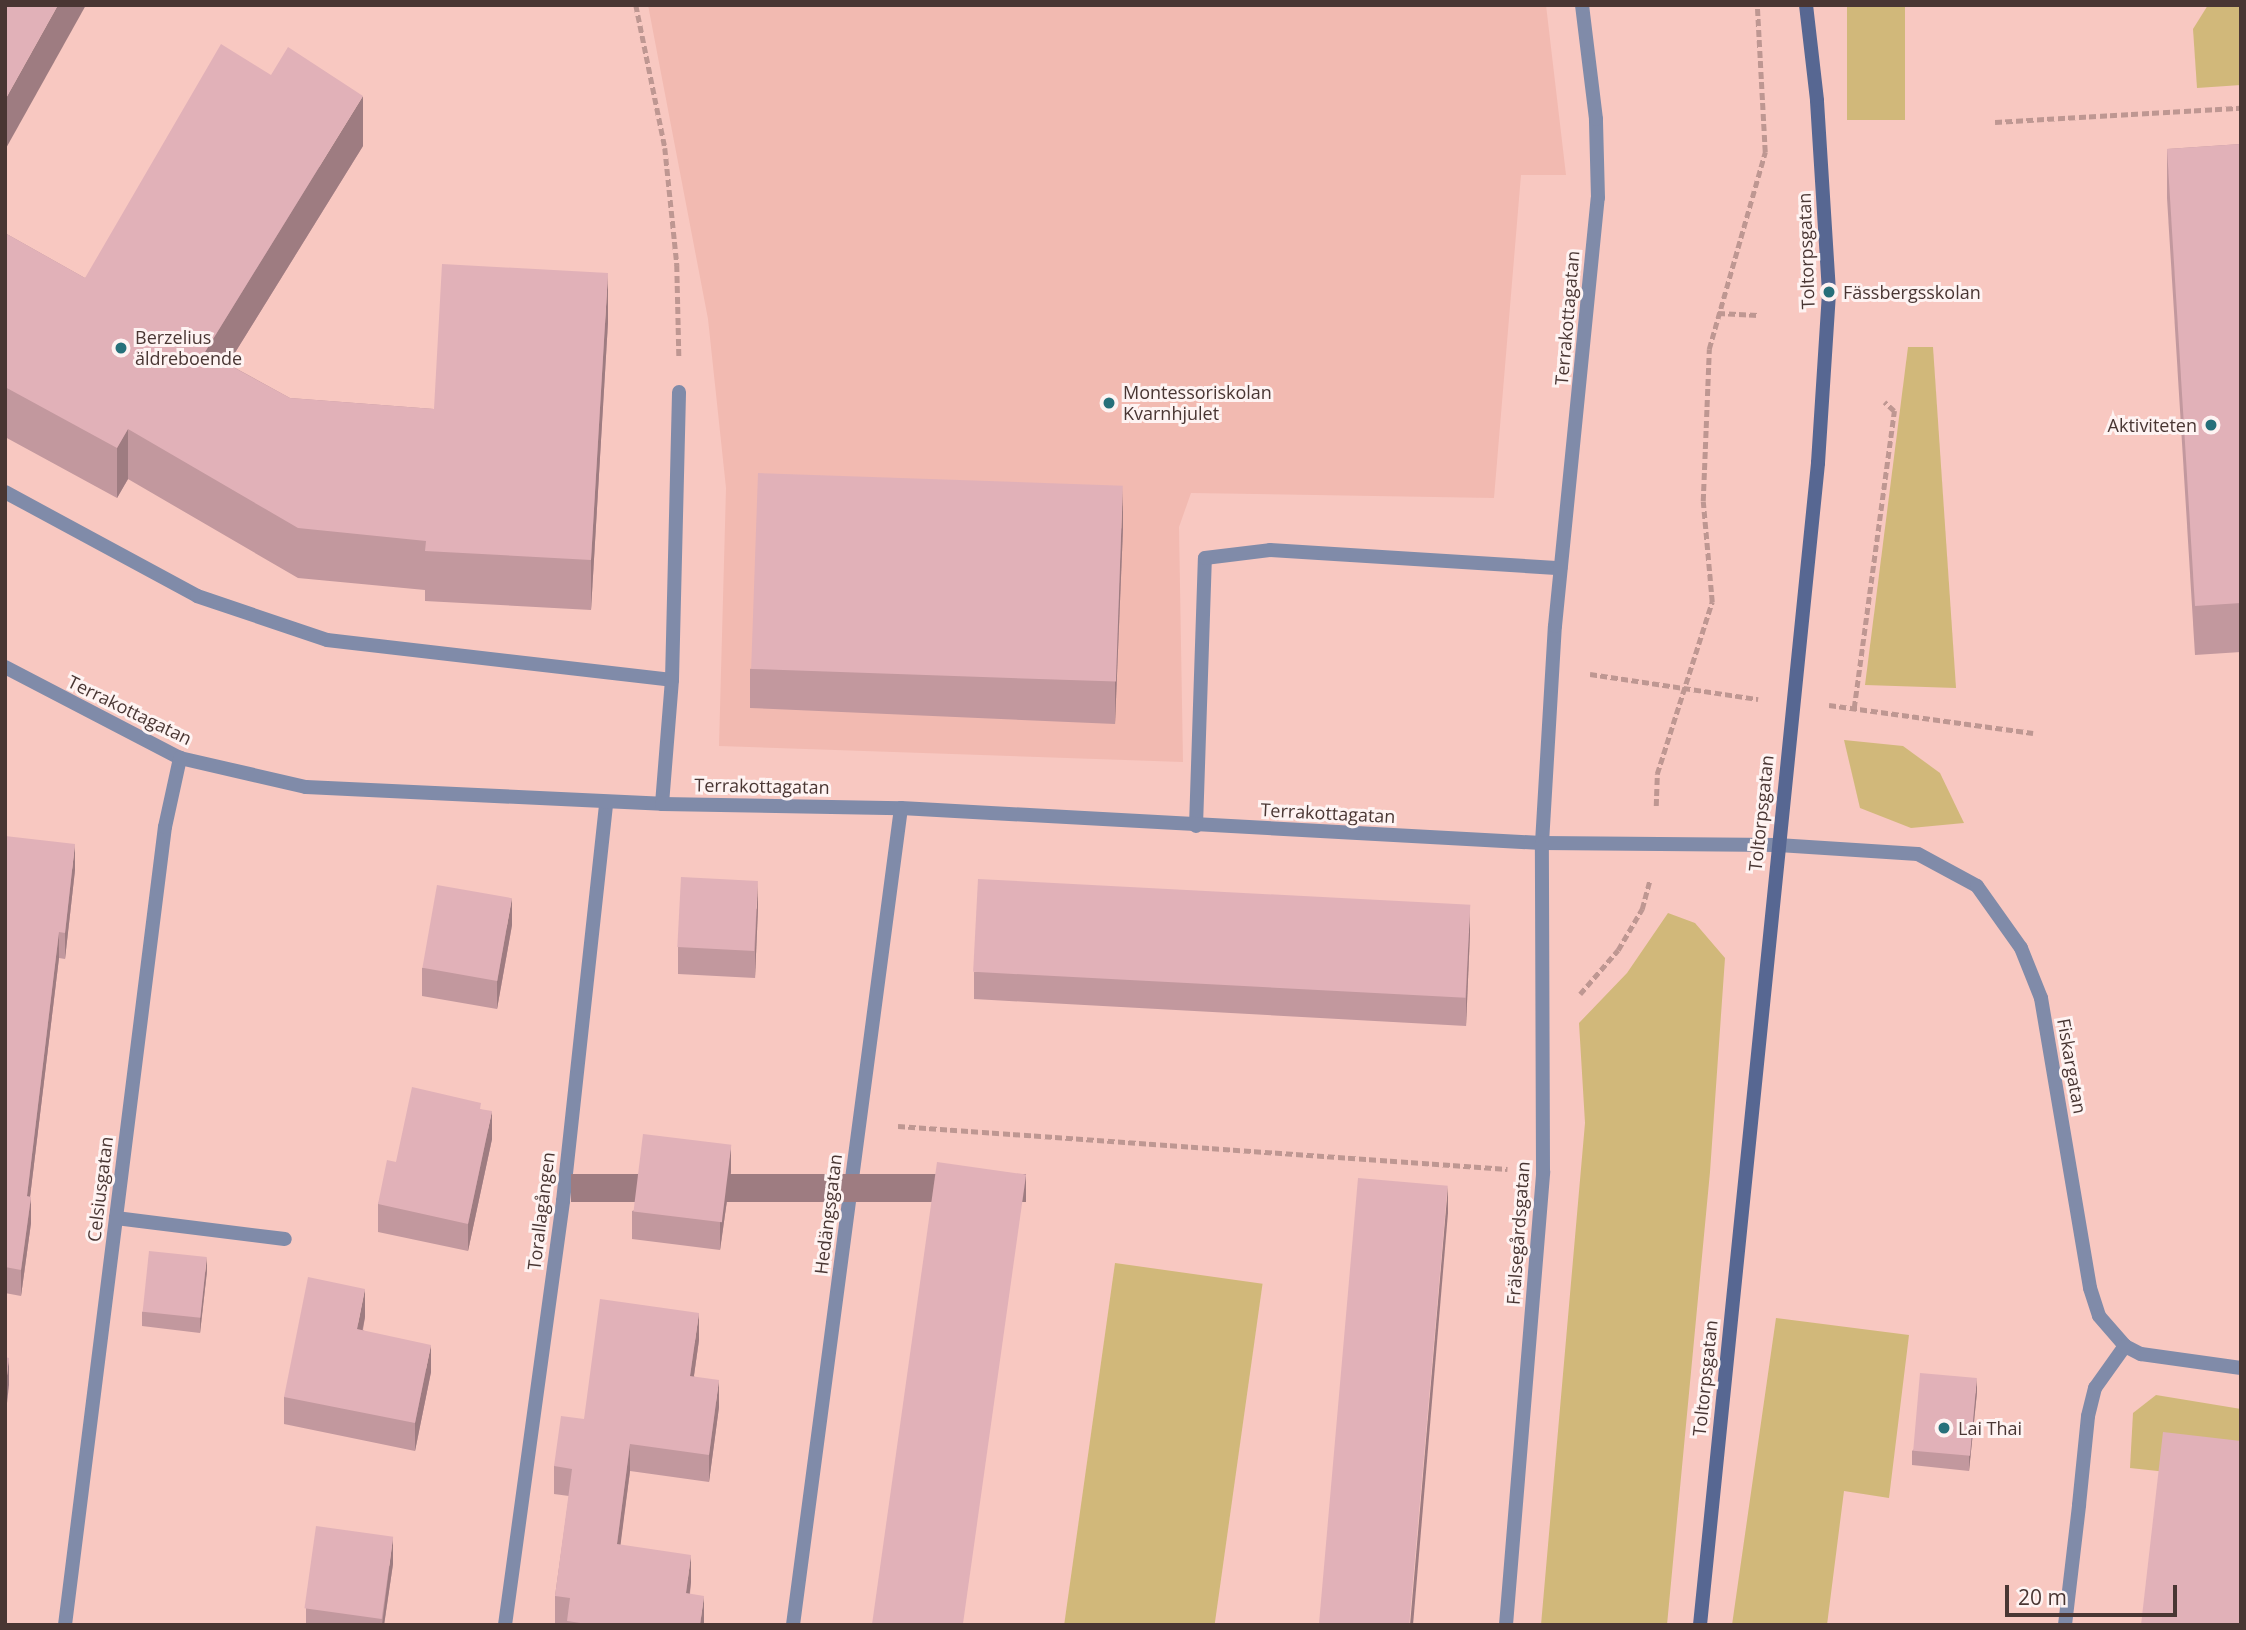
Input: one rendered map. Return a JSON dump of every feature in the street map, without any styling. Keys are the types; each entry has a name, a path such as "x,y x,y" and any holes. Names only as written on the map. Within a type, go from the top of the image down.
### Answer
{"street":[{"name":"Terrakottagatan","path":"1542,843 1560,568 1598,198 1596,120 1582,5"},
{"name":"Toltorpsgatan","path":"1700,1625 1777,845 1818,463 1829,292 1806,5"},
{"path":"662,804 672,680 679,392"},
{"path":"5,492 197,596 327,640 672,680"},
{"path":"1196,826 1205,558 1270,550 1560,568"},
{"name":"Terrakottagatan","path":"5,667 180,758 306,787 662,804 901,808 1542,843 1777,845"},
{"name":"Celsiusgatan","path":"65,1625 165,827 180,758"},
{"name":"Torallagången","path":"505,1625 563,1201 606,802"},
{"name":"Hedängsgatan","path":"793,1625 901,808"},
{"name":"Frälsegårdsgatan","path":"1506,1625 1543,1172 1542,843"},
{"name":"Fiskargatan","path":"1777,845 1918,854 1977,886 1998,913 2021,948 2040,998 2090,1287 2099,1316 2125,1346"},
{"path":"116,1218 285,1239"},
{"path":"2065,1625 2088,1416 2095,1388 2125,1346 2161,1358 2241,1368"}],"path":[{"path":"636,5 665,148 677,265 679,392"},
{"path":"1695,667 1712,602 1703,502 1709,349 1718,313 1732,279 1765,152 1757,5"},
{"path":"1995,122 2241,108"},
{"path":"1718,313 1758,315"},
{"path":"1854,708 1894,411 1884,402"},
{"path":"1553,668 1687,692 1854,708 2033,733"},
{"path":"859,1123 1543,1172"}],"shaded area":[{"name":"Montessoriskolan Kvarnhjulet","path":"648,5 1546,5 1566,175 1521,175 1494,498 1191,493 1179,527 1183,762 719,746 726,488 708,319"},
{"path":"1847,5 1905,5 1905,120 1847,120"},
{"path":"2208,5 2241,5 2241,85 2197,88 2193,29"},
{"path":"1908,347 1933,347 1956,688 1865,685"},
{"path":"1844,740 1903,746 1940,773 1964,823 1911,828 1860,808"},
{"path":"1668,913 1695,923 1725,958 1710,1172 1667,1625 1541,1625 1585,1123 1579,1023 1627,973"},
{"path":"1115,1263 1263,1284 1215,1625 1064,1624"},
{"path":"1776,1318 1909,1335 1889,1498 1844,1491 1827,1625 1732,1625"},
{"path":"2156,1395 2241,1409 2241,1480 2130,1468 2133,1413"}],"building":[{"path":"5,5 58,5 5,100"},
{"name":"Berzelius äldreboende","path":"221,44 271,75 288,47 363,96 205,352 290,398 434,409 442,264 608,273 591,560 425,551 426,541 298,528 128,429 117,448 5,387 5,233 85,278"},
{"name":"Aktiviteten","path":"2241,144 2241,603 2195,606 2167,149"},
{"path":"758,473 1123,486 1116,682 751,669"},
{"path":"5,836 75,844 65,933 59,932 27,1196 31,1197 21,1270 5,1267"},
{"path":"681,877 758,881 754,951 677,947"},
{"path":"978,879 1470,905 1465,998 973,972"},
{"path":"437,885 512,898 497,981 422,968"},
{"path":"412,1087 481,1103 480,1109 492,1111 468,1224 378,1204 387,1160 396,1162"},
{"path":"643,1134 731,1145 722,1222 633,1211"},
{"path":"937,1162 1026,1175 963,1625 872,1624"},
{"path":"1358,1178 1448,1186 1409,1625 1319,1625"},
{"path":"149,1251 207,1257 200,1318 143,1312"},
{"path":"308,1277 365,1289 357,1329 431,1345 415,1423 284,1397"},
{"path":"600,1299 699,1313 690,1376 719,1380 709,1455 630,1444 617,1544 691,1555 686,1593 704,1596 700,1625 594,1625 567,1621 570,1598 555,1596 572,1469 554,1466 561,1416 584,1419"},
{"path":"5,1357 9,1358 5,1393"},
{"name":"Lai Thai","path":"1920,1373 1977,1378 1970,1456 1913,1451"},
{"path":"2163,1432 2241,1441 2241,1625 2141,1625"},
{"path":"316,1526 393,1537 382,1619 304,1608"}],"place":[{"name":"Fässbergsskolan","path":"1829,292"},
{"name":"Berzelius äldreboende","path":"121,348"},
{"name":"Montessoriskolan Kvarnhjulet","path":"1109,403"},
{"name":"Aktiviteten","path":"2211,425"},
{"name":"Lai Thai","path":"1944,1428"}]}
